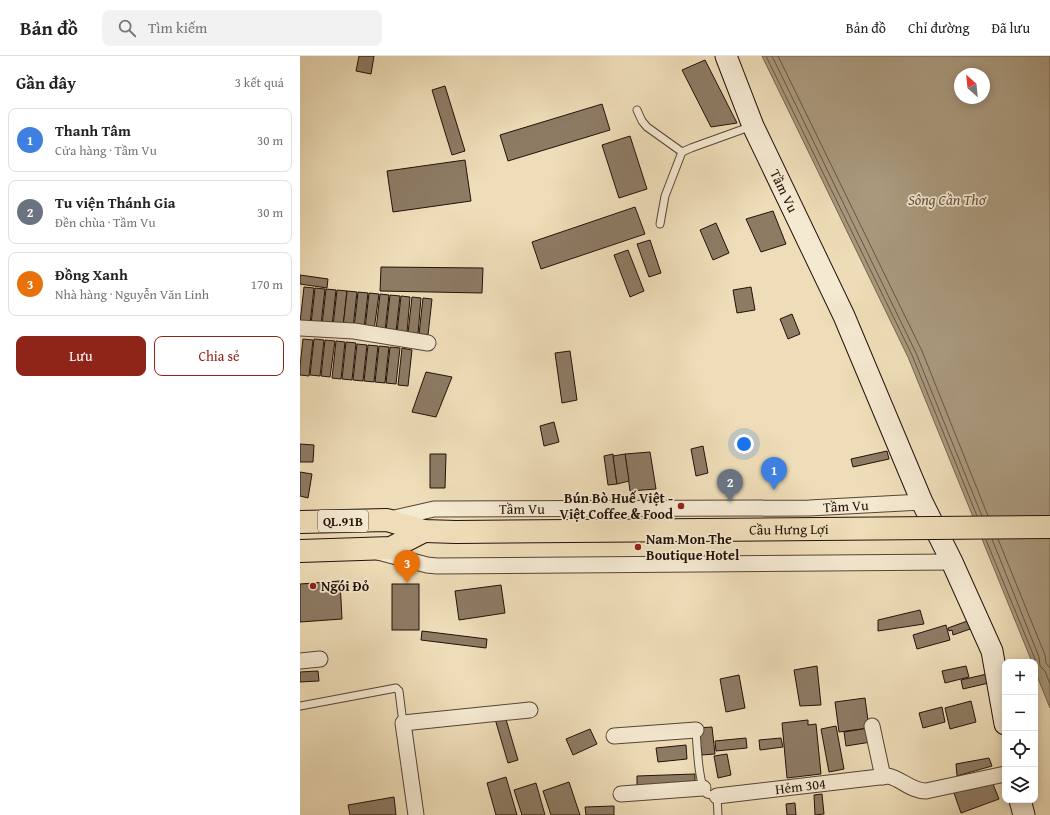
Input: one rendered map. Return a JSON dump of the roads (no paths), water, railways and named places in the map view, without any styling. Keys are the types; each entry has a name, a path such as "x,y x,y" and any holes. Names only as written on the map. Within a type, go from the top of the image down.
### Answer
{"highway":[{"name":"QL.91B","path":"300,522 387,520 424,531"},
{"name":"Cầu Hưng Lợi","path":"424,531 456,532 1050,527"},
{"name":"QL.91B","path":"300,551 367,550 391,548 424,531"}],"street":[{"name":"Tầm Vu","path":"726,56 753,126 844,316 922,502 952,562 992,651 1002,707"},
{"path":"300,328 354,331 428,343"},
{"name":"Tầm Vu","path":"387,520 434,509 809,508 922,502"},
{"path":"367,550 427,565 438,566 952,562"},
{"path":"300,661 320,659"},
{"path":"416,815 403,723 530,710"},
{"path":"872,726 883,777"},
{"path":"614,736 696,730"},
{"name":"Hẻm 304","path":"717,796 883,777 892,777 915,789 926,791 1002,775"},
{"path":"621,794 703,788"},
{"path":"1021,803 1024,815"}],"lane":[{"path":"637,110 642,121 647,127 682,152"},
{"path":"660,224 665,196 682,152 753,126"},
{"path":"300,706 396,688 398,691 403,723"},
{"path":"696,730 698,758 703,788 707,794 717,796 718,815"}],"water":[{"name":"Sông Cần Thơ","path":"762,56 1050,56 1050,708 1038,678 1038,659 1031,659 908,357"}],"place":[{"name":"Thanh Tâm","path":"774,490"},
{"name":"Tu viện Thánh Gia","path":"730,502"},
{"name":"Bún Bò Huế Việt - Việt Coffee & Food","path":"681,506"},
{"name":"Nam Mon The Boutique Hotel","path":"638,547"},
{"name":"Đồng Xanh","path":"407,583"},
{"name":"Ngói Đỏ","path":"313,586"}]}
